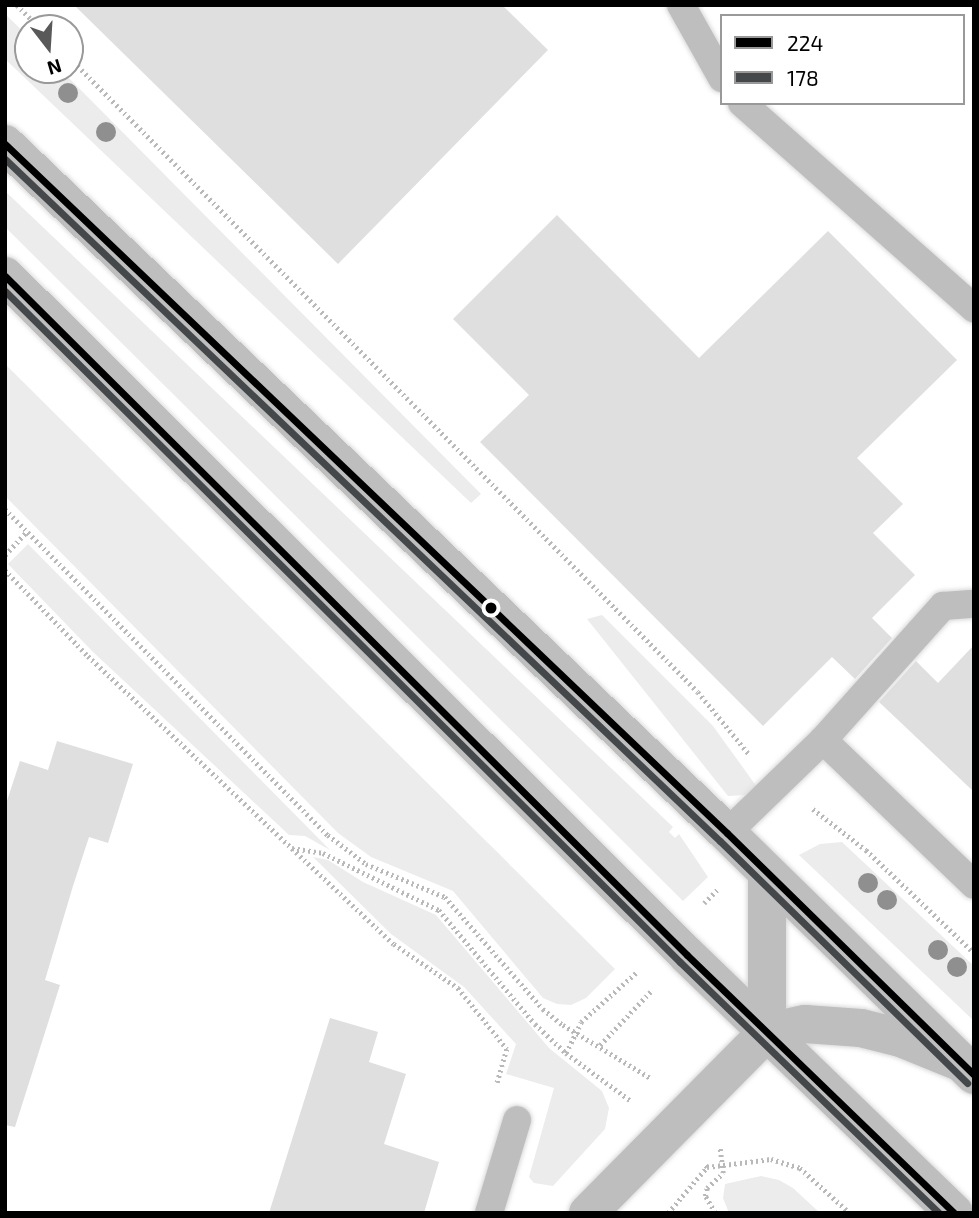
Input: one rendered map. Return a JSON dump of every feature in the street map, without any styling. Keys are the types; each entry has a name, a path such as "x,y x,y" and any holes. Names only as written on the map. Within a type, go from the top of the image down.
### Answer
{"main road":[{"path":"5,144 727,833 967,1068"},
{"path":"5,276 767,1032 954,1213"},
{"path":"767,873 767,1032"},
{"path":"588,1213 666,1131 767,1032 805,1024 861,1028 898,1037 967,1068"}],"lane":[{"path":"681,5 720,74"},
{"path":"744,105 974,308"},
{"path":"727,833 823,740 943,606 974,604"},
{"path":"823,740 974,885"},
{"path":"489,1213 517,1120"}],"path":[{"path":"84,72 698,692 774,788 789,791 866,850 974,953"},
{"path":"5,509 328,835 366,864 445,898 543,1009 563,1025 600,1045"},
{"path":"5,555 27,531"},
{"path":"5,570 88,656 394,944 458,988 507,1049 488,1110 517,1120"},
{"path":"291,848 323,853 439,910 543,1031 566,1053 641,1107 707,1167"},
{"path":"668,1213 707,1167 771,1159 800,1168 850,1213"}],"shaded area":[{"path":"5,14 14,23 14,68 5,59"},
{"path":"31,84 75,84 481,494 471,503"},
{"path":"5,191 673,827 669,832 675,838 679,834 708,877 683,901 5,227"},
{"path":"5,364 615,969 586,998 571,1005 557,1004 543,998 453,891 371,857 338,833 5,496"},
{"path":"28,544 330,850 305,836 289,835 93,652 8,564"},
{"path":"602,615 713,726 757,787 745,795 728,796 587,619"},
{"path":"842,842 974,966 974,1021 799,855 820,844"},
{"path":"313,857 328,860 363,882 436,915 549,1048 602,1091 609,1108 605,1129 553,1186 534,1183 529,1177 554,1088 506,1074 516,1044 464,987 391,934"},
{"path":"761,1176 779,1180 793,1188 820,1213 729,1213 723,1198 725,1184"}],"building":[{"path":"74,5 502,5 548,50 338,264"},
{"path":"557,215 699,358 828,231 957,360 857,458 903,504 873,533 915,575 872,618 892,638 855,679 832,657 763,726 480,442 529,395 453,319"},
{"path":"974,645 974,792 879,702 916,661 938,683"},
{"path":"57,741 133,764 108,843 89,837 73,886 45,980 60,985 15,1127 5,1125 5,807 20,761 48,770"},
{"path":"330,1018 378,1032 369,1062 406,1074 384,1144 439,1162 424,1213 269,1213"}],"transit line":[{"name":"224","path":"5,144 727,833 974,1075"},
{"name":"178","path":"5,159 720,841 967,1083"},
{"name":"224","path":"5,276 687,955 954,1213"},
{"name":"178","path":"5,291 680,962 939,1213"}]}
